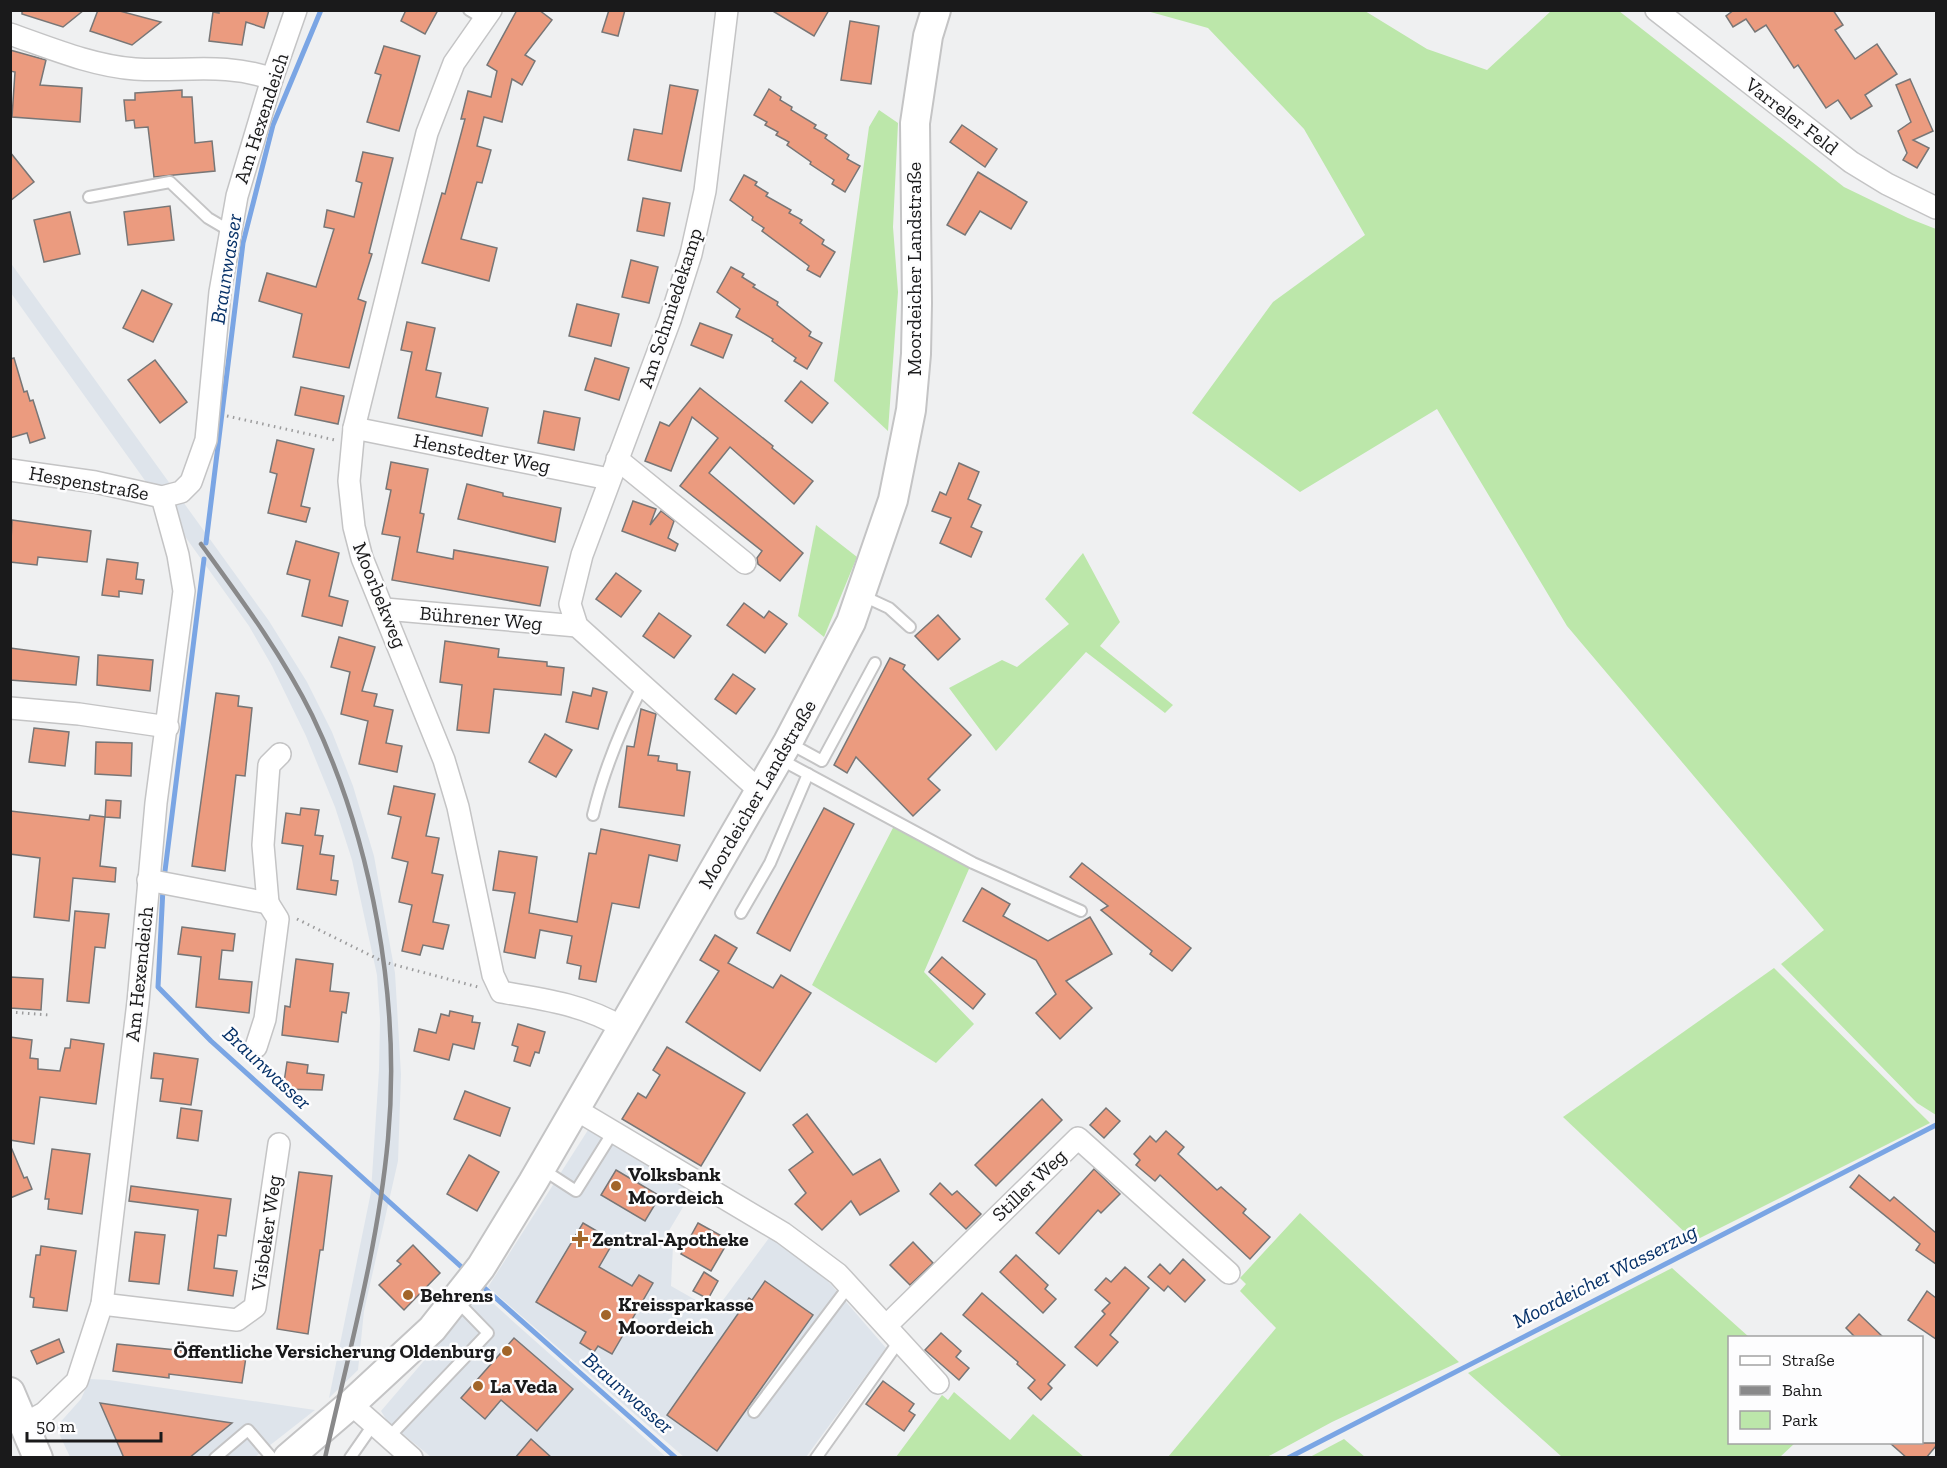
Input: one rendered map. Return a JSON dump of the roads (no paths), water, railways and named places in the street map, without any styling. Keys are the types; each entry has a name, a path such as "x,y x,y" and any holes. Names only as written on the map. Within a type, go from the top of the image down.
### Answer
{"main road":[{"name":"Moordeicher Landstraße","path":"288,1458 351,1404 432,1329 467,1285 541,1169 836,654 861,596 892,500 912,402 917,303 915,123 928,36 936,10"},
{"path":"10,1392 38,1458"}],"street":[{"name":"Am Hexendeich","path":"24,1424 44,1413 77,1380 102,1304 138,1002 156,803 168,727 184,591 165,497 181,492 191,482 206,440 220,292 230,231 243,172 296,10"},
{"name":"Am Schmiedekamp","path":"577,626 570,604 574,584 609,479 670,320 691,255 705,191 727,10"},
{"name":"Varreler Feld","path":"1656,10 1851,162 1887,184 1936,208"},
{"name":"Moorbekweg","path":"482,13 454,63 427,133 353,436 349,496 362,558 385,609 447,769 468,850 493,975 501,992 556,1002 604,1017 623,1028"},
{"path":"10,34 116,66 135,69 232,68 272,79"},
{"name":"Henstedter Weg","path":"353,436 609,479"},
{"path":"617,459 745,563"},
{"name":"Hespenstraße","path":"10,470 95,482 165,497"},
{"name":"Bührener Weg","path":"385,609 577,626"},
{"path":"577,626 760,790"},
{"path":"10,708 79,714 168,727"},
{"path":"256,1047 265,1019 278,920 268,903 263,845 269,765 280,754"},
{"path":"148,880 268,903"},
{"path":"575,1109 783,1233 838,1274 894,1332 938,1383"},
{"name":"Stiller Weg","path":"894,1332 1078,1138 1229,1273"},
{"name":"Visbeker Weg","path":"102,1304 237,1320 255,1307 279,1144"},
{"path":"351,1404 412,1458"}],"lane":[{"path":"89,197 170,182 208,218 230,231"},
{"path":"861,596 889,608 910,627"},
{"path":"783,750 822,761 875,663"},
{"path":"593,816 606,765 621,728 643,685"},
{"path":"783,750 808,774 973,863 1081,911"},
{"path":"741,913 770,863 808,774"},
{"path":"541,1169 576,1191 613,1132"},
{"path":"350,1458 488,1333 467,1285"},
{"path":"754,1412 849,1286"},
{"path":"816,1458 894,1332"},
{"path":"215,1458 248,1430 272,1458"}],"waterway":[{"name":"Braunwasser","path":"206,543 243,243 273,125 321,10"},
{"name":"Braunwasser","path":"164,879 204,559"},
{"name":"Braunwasser","path":"163,888 158,987 211,1041 466,1271"},
{"name":"Moordeicher Wasserzug","path":"1288,1458 1936,1125"},
{"name":"Braunwasser","path":"480,1284 676,1458"}],"railway":[{"path":"201,544 288,670 312,715 333,763 366,868 385,977 390,1032 391,1086 388,1139 370,1259 325,1458"}],"place":[{"name":"Volksbank Moordeich","path":"616,1186"},
{"name":"Zentral-Apotheke","path":"580,1239"},
{"name":"Behrens","path":"408,1295"},
{"name":"Kreissparkasse Moordeich","path":"606,1315"},
{"name":"Öffentliche Versicherung Oldenburg","path":"507,1351"},
{"name":"La Veda","path":"478,1386"}]}
